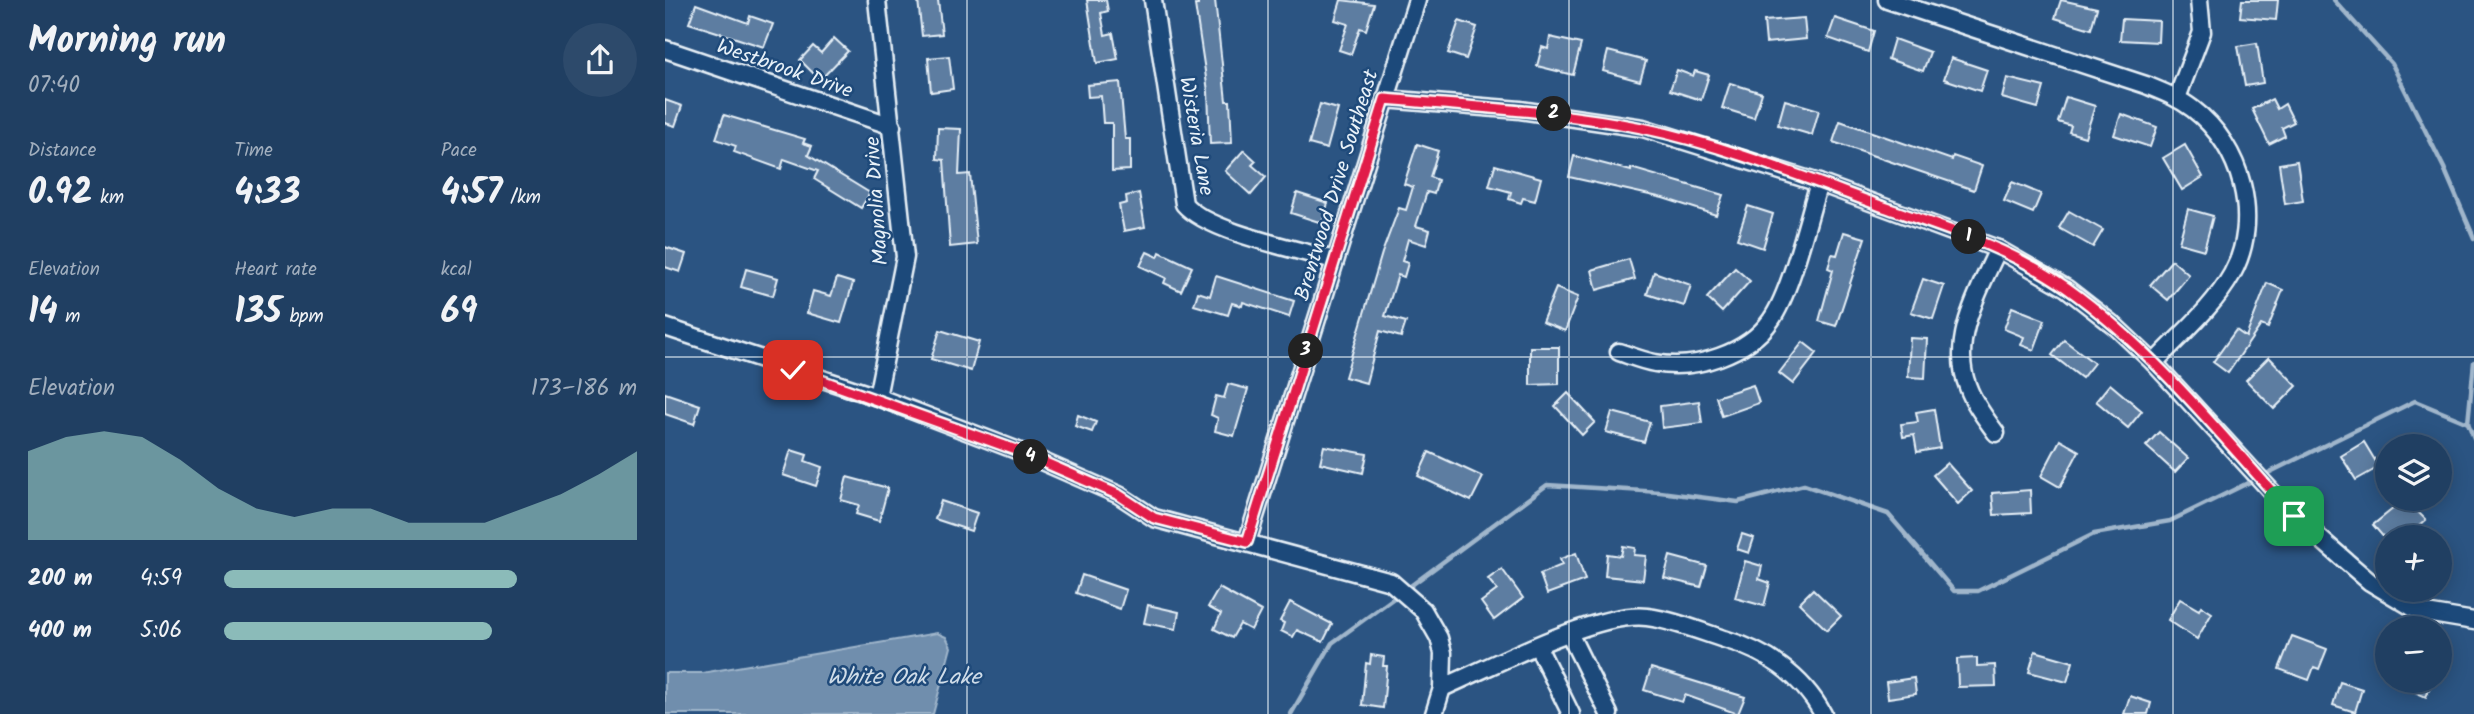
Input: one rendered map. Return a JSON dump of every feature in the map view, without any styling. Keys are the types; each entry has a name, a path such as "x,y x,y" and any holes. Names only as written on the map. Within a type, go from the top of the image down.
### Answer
{"street":[{"name":"Magnolia Drive","path":"877,0 905,257 877,397"},
{"name":"Wisteria Lane","path":"1153,0 1184,204 1192,213 1217,226 1334,260"},
{"name":"Brentwood Drive Southeast","path":"1247,542 1417,0"},
{"path":"1887,0 2177,98 2208,123 2234,161 2243,187 2245,226 2239,257 2221,291 2154,363"},
{"path":"2177,98 2202,32 2199,0"},
{"name":"Westbrook Drive","path":"665,49 892,126"},
{"path":"1385,99 1520,110 1643,128 1684,138 1819,183 1998,249 2066,288 2154,363 2262,482 2335,554 2388,594 2433,616 2474,621"},
{"path":"1619,352 1657,364 1678,364 1717,357 1745,345 1759,334 1778,309 1819,183"},
{"path":"1996,433 1968,389 1961,350 1971,313 1998,249"},
{"path":"665,327 877,397 1028,455 1119,495 1154,518 1377,576 1408,594 1433,623 1443,653 1442,688 1434,714"},
{"path":"1442,688 1589,625 1643,616 1744,645 1786,669 1806,689 1823,714"},
{"path":"1569,633 1609,714"},
{"path":"1538,647 1571,714"}],"water":[{"name":"White Oak Lake","path":"937,633 946,637 951,647 933,714 665,714 665,673 702,673"}],"building":[{"path":"918,0 938,0 942,34 922,36"},
{"path":"1087,0 1106,0 1108,11 1101,13 1105,35 1113,33 1118,59 1097,63"},
{"path":"1198,0 1215,0 1226,101 1230,101 1232,143 1210,144 1208,91 1195,5 1198,5"},
{"path":"1341,0 1374,4 1366,30 1360,28 1351,54 1339,50 1348,24 1335,20"},
{"path":"2061,0 2097,8 2091,29 2055,18"},
{"path":"2242,0 2278,0 2276,20 2240,17"},
{"path":"696,4 748,23 750,16 773,24 764,47 689,23"},
{"path":"1804,18 1806,39 1766,43 1764,21"},
{"path":"1835,18 1874,31 1868,52 1828,38"},
{"path":"2122,19 2159,21 2158,42 2120,40"},
{"path":"1459,21 1477,27 1466,59 1448,53"},
{"path":"1550,37 1581,44 1573,75 1537,66 1542,47 1548,49"},
{"path":"834,38 848,51 820,80 800,60 813,46 821,53"},
{"path":"1894,39 1930,52 1923,71 1888,59"},
{"path":"2257,43 2263,83 2245,86 2238,46"},
{"path":"1608,51 1646,61 1640,81 1603,71"},
{"path":"949,56 953,89 931,92 928,58"},
{"path":"1951,58 1987,70 1980,91 1944,79"},
{"path":"1677,70 1693,76 1695,71 1709,75 1701,100 1670,90"},
{"path":"2007,78 2044,87 2038,108 2002,98"},
{"path":"1120,82 1125,139 1130,139 1130,170 1112,171 1112,123 1103,123 1101,96 1088,97 1087,85"},
{"path":"1730,83 1762,93 1754,118 1722,108"},
{"path":"2066,97 2095,106 2085,137 2069,132 2071,126 2058,122"},
{"path":"2272,99 2277,109 2285,104 2294,122 2282,128 2285,136 2269,144 2252,109"},
{"path":"665,100 682,106 675,126 665,123"},
{"path":"1785,100 1819,110 1812,135 1778,125"},
{"path":"1320,104 1338,109 1327,149 1309,144"},
{"path":"2121,114 2157,127 2150,147 2114,135"},
{"path":"724,115 805,139 803,143 812,146 808,155 870,193 861,208 814,179 818,171 784,159 781,169 734,152 736,146 716,139"},
{"path":"1840,121 1952,160 1953,156 1982,166 1974,190 1833,142"},
{"path":"938,128 961,129 959,175 970,174 977,244 950,247 944,160 937,159"},
{"path":"1417,144 1438,151 1430,177 1438,180 1434,194 1427,192 1416,226 1430,230 1426,245 1408,239 1402,261 1408,263 1404,277 1398,275 1385,316 1406,322 1401,337 1380,331 1366,383 1345,377 1382,253 1399,208 1406,210 1413,187 1404,184"},
{"path":"2185,145 2203,177 2182,190 2163,158"},
{"path":"1244,150 1256,161 1252,165 1266,177 1251,195 1225,171"},
{"path":"1574,156 1631,171 1631,168 1723,195 1716,215 1663,198 1569,177"},
{"path":"2297,161 2303,201 2285,204 2279,164"},
{"path":"1495,165 1541,178 1535,201 1523,198 1521,203 1509,199 1511,192 1489,186"},
{"path":"2012,182 2041,194 2033,213 2004,201"},
{"path":"1139,193 1145,227 1124,231 1119,205 1127,203 1126,196"},
{"path":"1297,193 1328,203 1322,223 1291,213"},
{"path":"1748,206 1773,214 1763,248 1737,239"},
{"path":"2188,209 2213,216 2204,250 2179,243"},
{"path":"2069,211 2103,230 2093,247 2059,228"},
{"path":"1844,232 1865,238 1836,326 1819,321 1833,270 1828,268 1832,254 1837,255"},
{"path":"665,247 686,254 680,272 665,267"},
{"path":"1147,252 1158,257 1160,252 1192,267 1181,291 1164,283 1166,278 1140,266"},
{"path":"1629,259 1635,279 1597,290 1592,270"},
{"path":"2172,260 2189,275 2168,300 2150,285"},
{"path":"1735,268 1750,281 1722,312 1707,298"},
{"path":"746,269 778,278 773,296 741,287"},
{"path":"1654,272 1691,285 1684,306 1647,294"},
{"path":"1216,276 1294,301 1289,317 1243,302 1242,306 1232,303 1228,315 1194,305 1198,292 1210,296"},
{"path":"837,278 853,283 841,323 807,313 813,291 831,296"},
{"path":"1923,279 1944,286 1933,319 1911,312"},
{"path":"2267,283 2283,290 2268,328 2261,325 2228,373 2213,362 2236,330 2246,337"},
{"path":"1556,288 1578,297 1565,331 1542,322"},
{"path":"2012,307 2045,320 2034,350 2021,345 2024,337 2004,329"},
{"path":"940,330 979,342 971,371 931,359"},
{"path":"1910,338 1927,339 1925,378 1908,377"},
{"path":"2064,340 2094,363 2082,378 2052,355"},
{"path":"1803,342 1817,353 1793,384 1779,373"},
{"path":"1530,347 1559,347 1559,384 1530,385"},
{"path":"2269,357 2297,386 2274,409 2246,380"},
{"path":"1228,384 1248,389 1234,436 1215,431 1218,418 1211,415 1216,396 1224,398"},
{"path":"2110,384 2142,411 2128,428 2096,401"},
{"path":"1753,385 1759,403 1722,416 1716,397"},
{"path":"665,393 700,405 694,424 665,414"},
{"path":"1568,393 1595,422 1582,435 1555,406"},
{"path":"1699,401 1702,423 1662,428 1660,406"},
{"path":"1934,409 1940,448 1917,452 1914,435 1903,437 1901,424 1918,422 1916,412"},
{"path":"1612,412 1650,422 1644,442 1606,432"},
{"path":"1078,415 1096,422 1092,432 1075,426"},
{"path":"2159,432 2188,458 2175,472 2146,446"},
{"path":"2060,440 2079,451 2060,487 2041,476"},
{"path":"2364,442 2375,460 2375,469 2356,480 2341,456"},
{"path":"1324,446 1367,454 1363,473 1320,463"},
{"path":"791,450 807,455 805,461 822,467 816,486 783,475"},
{"path":"1429,452 1483,477 1471,501 1418,476"},
{"path":"1947,463 1972,491 1958,504 1933,475"},
{"path":"847,477 888,488 879,521 856,514 859,505 841,500"},
{"path":"2030,490 2031,513 1994,515 1992,493"},
{"path":"941,501 977,513 971,531 935,519"},
{"path":"2390,511 2417,511 2426,520 2420,525 2375,525 2375,527 2373,525"},
{"path":"1742,534 1754,538 1749,553 1737,549"},
{"path":"1623,546 1635,548 1634,555 1646,556 1643,580 1605,576 1607,554 1621,556"},
{"path":"1576,553 1585,580 1547,594 1540,574 1562,565 1560,559"},
{"path":"1670,556 1707,566 1701,587 1664,578"},
{"path":"1745,561 1762,566 1759,579 1770,583 1764,606 1735,598"},
{"path":"1502,569 1523,598 1494,620 1481,602 1497,590 1488,579"},
{"path":"1082,575 1126,590 1120,609 1076,593"},
{"path":"1219,588 1261,611 1251,630 1240,624 1232,638 1214,629 1221,614 1208,607"},
{"path":"1813,589 1841,616 1827,630 1799,603"},
{"path":"2180,599 2199,610 2201,606 2212,613 2197,639 2168,620"},
{"path":"1290,602 1332,624 1323,642 1297,630 1293,637 1281,631 1284,623 1280,621"},
{"path":"1148,605 1179,612 1176,629 1144,623"},
{"path":"2292,636 2327,649 2319,669 2314,667 2309,680 2279,669"},
{"path":"2035,651 2073,662 2067,682 2029,672"},
{"path":"1371,655 1384,657 1383,666 1387,666 1383,708 1362,705 1366,663 1370,664"},
{"path":"1977,658 1977,666 1995,665 1996,686 1958,687 1957,659"},
{"path":"1651,668 1745,697 1738,714 1685,695 1682,702 1644,690"},
{"path":"1914,678 1916,694 1888,698 1886,682"},
{"path":"2340,682 2362,689 2355,712 2333,705"},
{"path":"2130,696 2151,703 2148,714 2124,714"}],"waterway":[{"path":"2334,0 2392,64 2444,168 2474,238"},
{"path":"2474,362 2468,423 2474,438"},
{"path":"2262,476 2415,401 2468,423"},
{"path":"1405,590 1547,485 1660,492 1738,502 1804,485 1888,514 1954,591 1978,591 2094,534 2170,521 2254,480"},
{"path":"1291,714 1332,643 1398,595"}],"route":[{"path":"793,370 877,397 1016,450 1119,495 1154,518 1215,536 1247,542 1385,99 1520,110 1643,128 1684,138 1819,183 1975,240 2044,273 2116,327 2154,363 2294,516"}]}
